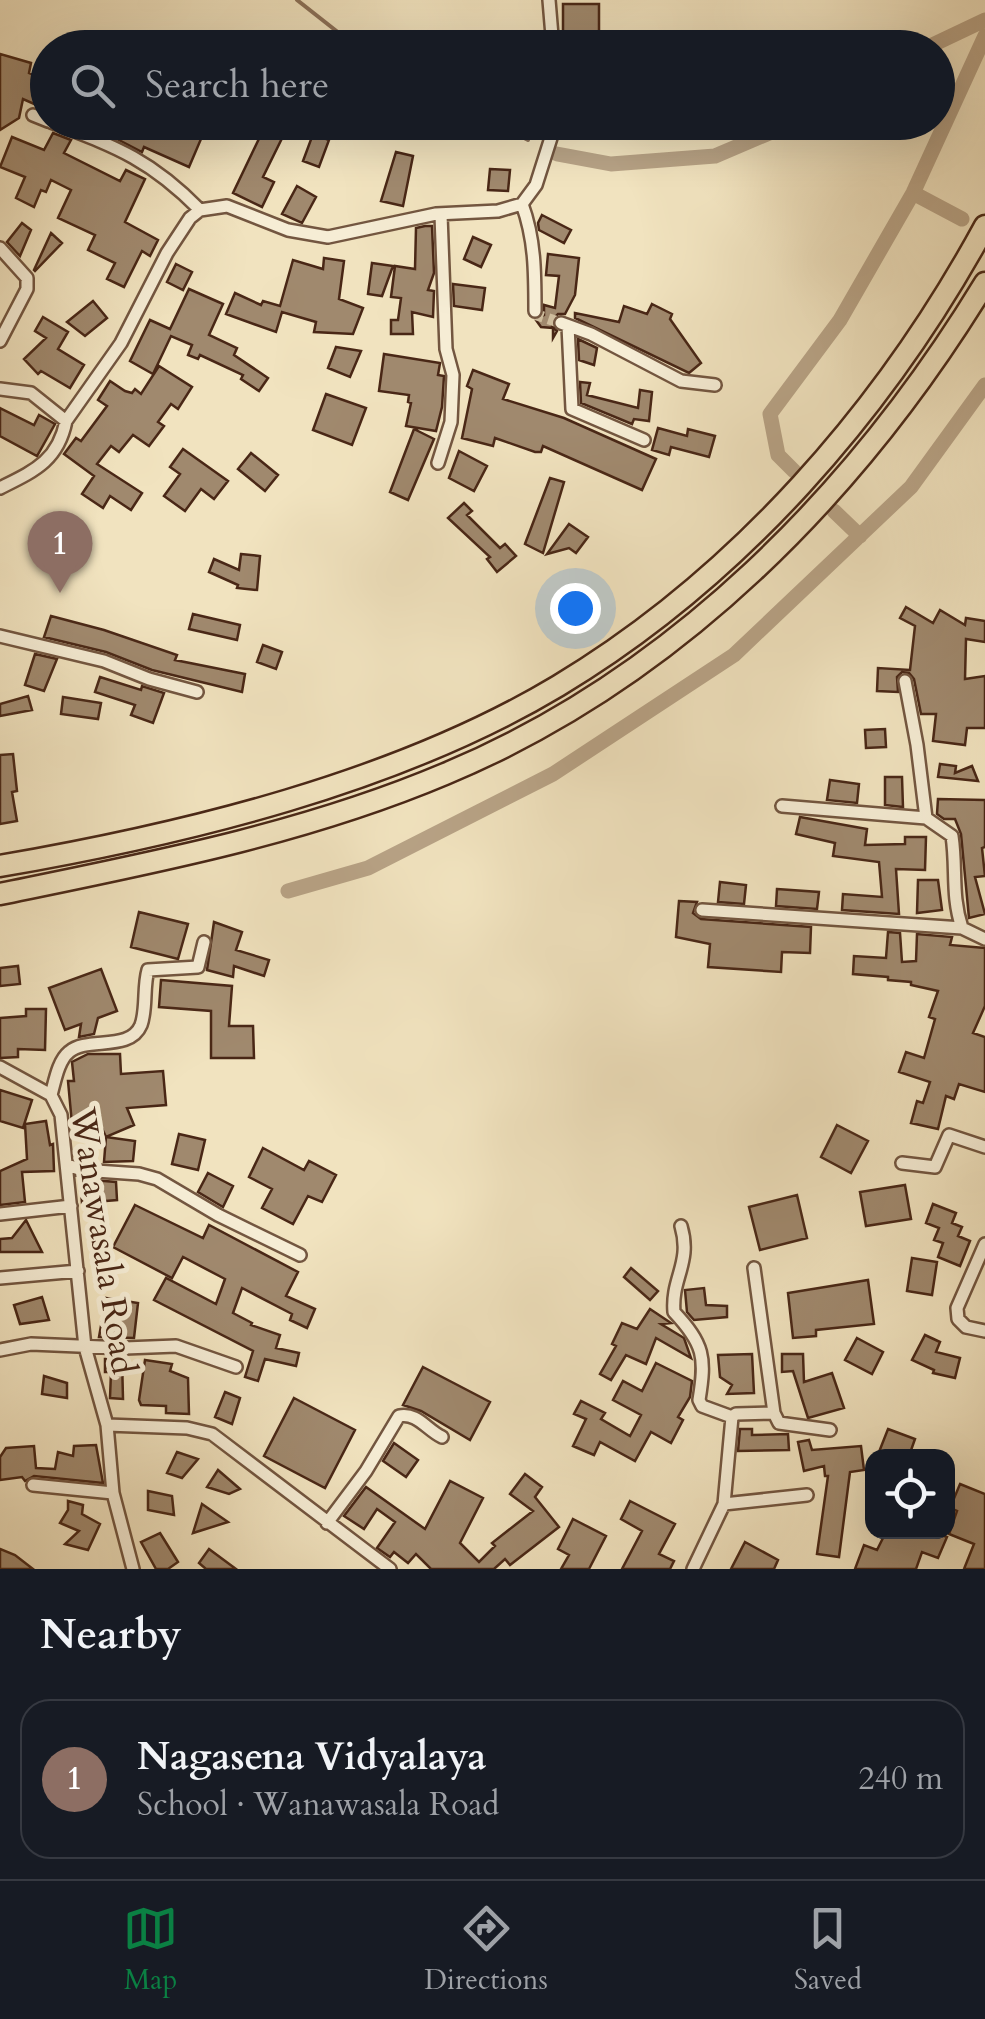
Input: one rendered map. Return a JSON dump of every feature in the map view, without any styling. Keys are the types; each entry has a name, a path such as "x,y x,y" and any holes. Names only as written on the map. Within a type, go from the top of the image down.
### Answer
{"highway":[{"path":"0,866 107,848 342,781 460,736 584,670 733,554 814,471 902,358 963,267 985,226"},
{"path":"0,894 214,848 351,810 518,741 598,695 701,617 827,497 897,412 985,283"}],"street":[{"path":"549,0 552,30"},
{"path":"101,140 145,161 200,210"},
{"path":"0,488 38,469 63,436 66,421 121,343 168,253 190,218 200,210 227,206 288,230 328,237 441,215 498,211 522,204 536,185 550,140"},
{"path":"522,204 534,252 535,311"},
{"path":"438,463 451,422 453,375 446,349 441,215"},
{"path":"0,248 27,278 28,289 0,341"},
{"path":"644,440 572,409 564,325 648,361 681,381 715,385"},
{"path":"0,389 30,394 66,421"},
{"path":"0,636 104,661 198,692"},
{"path":"905,681 926,818"},
{"path":"782,806 926,818 952,836 956,856 954,904 962,928"},
{"path":"702,910 962,928 985,939"},
{"path":"51,1094 66,1054 74,1048 122,1040 140,1025 148,970 198,968 204,942"},
{"name":"Wanawasala Road","path":"0,1067 51,1094 61,1115 86,1348 107,1425 187,1428 212,1434 390,1569"},
{"path":"902,1163 934,1167 949,1135 985,1147"},
{"path":"67,1165 156,1178 218,1215 300,1255"},
{"path":"0,1214 71,1206"},
{"path":"681,1226 686,1245 674,1293 674,1312 700,1342 702,1406 732,1418"},
{"path":"985,1244 957,1308 958,1319 966,1327 985,1331"},
{"path":"754,1268 774,1414 779,1422 830,1430"},
{"path":"0,1278 78,1272"},
{"path":"0,1350 31,1344 86,1348 176,1346 236,1367"},
{"path":"692,1569 724,1504 732,1418 736,1414 774,1414"},
{"path":"327,1522 366,1471 399,1416 416,1418 442,1437"},
{"path":"107,1425 113,1493 133,1569"},
{"path":"33,1485 113,1493"},
{"path":"724,1504 806,1496"}],"building":[{"path":"563,4 599,4 599,30 563,30"},
{"path":"0,54 30,63 30,102 23,99 19,118 0,130"},
{"path":"12,137 44,150 49,140 71,140 64,153 120,181 126,170 145,179 125,222 158,240 150,256 142,251 124,287 107,279 115,263 88,250 95,235 58,218 71,190 51,180 46,192 41,190 34,207 16,198 25,177 0,167"},
{"path":"119,140 201,140 189,167 144,147 142,152"},
{"path":"258,140 281,140 263,177 274,182 262,207 233,193"},
{"path":"311,140 329,140 319,167 303,161"},
{"path":"396,152 413,156 403,206 381,201"},
{"path":"490,169 510,170 508,191 488,190"},
{"path":"297,186 316,197 302,223 282,214"},
{"path":"542,215 571,230 564,243 539,230"},
{"path":"22,223 31,230 20,256 7,242"},
{"path":"432,226 434,273 428,290 434,291 433,317 412,312 413,334 391,334 391,320 398,320 401,298 391,297 395,266 415,269 416,228"},
{"path":"51,233 62,243 35,271 34,270"},
{"path":"473,237 491,245 481,267 464,259"},
{"path":"548,254 579,258 575,295 565,314 553,319 552,326 557,331 553,338 553,328 541,327 536,320 544,315 544,305 555,308 559,276 546,275"},
{"path":"324,258 344,261 339,299 363,308 353,334 314,332 316,322 282,312 276,332 226,314 235,293 261,305 263,301 280,306 293,260 323,269"},
{"path":"372,263 393,266 382,296 368,294"},
{"path":"176,264 192,272 183,290 167,282"},
{"path":"453,284 485,288 482,310 454,306"},
{"path":"189,289 223,304 209,335 237,348 234,355 268,378 259,391 241,379 243,375 200,355 198,359 188,355 192,345 171,336 153,374 130,361 150,320 170,329"},
{"path":"93,301 107,318 85,336 67,322"},
{"path":"652,304 672,314 670,319 701,363 689,373 575,318 575,313 619,322 624,306 647,314"},
{"path":"43,317 68,332 58,349 84,365 70,388 41,371 38,374 24,359 46,338 35,331"},
{"path":"578,339 597,348 594,365 579,360"},
{"path":"336,347 361,351 350,377 328,368"},
{"path":"384,354 440,363 438,375 444,376 436,431 406,426 409,395 379,391"},
{"path":"159,366 192,387 178,409 171,404 158,422 164,426 149,446 133,435 119,452 111,446 97,464 142,493 131,510 110,496 103,508 82,494 94,476 64,454 76,438 81,441 107,406 98,400 110,381 125,391 132,393 135,389 141,394"},
{"path":"473,370 509,384 503,399 564,418 656,459 642,490 543,446 541,452 535,452 495,438 493,446 462,438 472,389 467,386"},
{"path":"580,382 590,383 587,395 638,408 640,390 652,392 649,421 634,419 632,424 581,403"},
{"path":"326,394 366,408 352,445 313,430"},
{"path":"0,408 34,425 39,415 55,424 37,456 0,436"},
{"path":"658,428 687,436 688,429 715,436 709,457 671,447 669,455 652,450"},
{"path":"414,429 434,439 408,500 390,492"},
{"path":"183,449 228,481 214,499 201,489 185,511 164,496 180,474 170,467"},
{"path":"459,451 487,466 474,491 449,478"},
{"path":"251,453 278,475 265,491 238,469"},
{"path":"550,478 564,482 543,553 525,544"},
{"path":"464,503 472,511 467,515 500,548 505,544 516,556 497,572 487,559 490,557 448,518"},
{"path":"569,524 588,537 576,553 569,548 547,554"},
{"path":"241,554 260,556 257,590 237,588 238,585 209,572 214,559 239,570"},
{"path":"906,607 933,623 940,610 965,625 966,618 985,621 985,642 966,639 965,679 985,676 985,728 967,728 965,745 933,741 936,714 921,714 914,679 909,673 902,672 897,677 898,692 877,691 878,668 910,670 915,626 900,618"},
{"path":"193,614 240,625 237,640 189,629"},
{"path":"51,616 177,655 175,660 245,674 242,692 44,637"},
{"path":"263,645 282,652 276,669 257,662"},
{"path":"35,654 57,659 44,691 25,685"},
{"path":"100,677 164,693 153,723 131,715 135,705 95,692"},
{"path":"28,696 32,710 0,716 0,704"},
{"path":"63,697 101,703 98,719 61,714"},
{"path":"885,729 886,747 866,748 865,730"},
{"path":"13,754 17,791 12,792 17,821 0,824 0,755"},
{"path":"940,764 956,766 955,773 972,766 978,781 938,777"},
{"path":"885,777 902,777 903,807 885,805"},
{"path":"830,780 859,784 857,803 827,800"},
{"path":"938,799 985,800 985,876 975,877 985,914 969,918 961,834 955,819 937,814"},
{"path":"800,817 867,829 865,845 905,844 905,837 926,837 925,870 896,869 899,914 842,910 843,894 882,897 879,862 833,856 835,843 796,834"},
{"path":"918,880 938,880 942,910 917,913"},
{"path":"720,882 746,885 744,904 718,902"},
{"path":"777,889 819,892 817,909 776,906"},
{"path":"679,901 697,902 693,913 701,919 811,927 810,953 782,952 781,972 708,967 710,944 676,937"},
{"path":"139,912 188,924 178,959 131,947"},
{"path":"214,922 242,932 236,950 269,960 264,976 234,966 233,977 207,970"},
{"path":"888,932 900,933 902,962 916,961 917,934 952,937 950,945 985,948 985,1006 973,1033 985,1037 985,1092 959,1084 954,1099 946,1096 938,1129 911,1123 917,1101 923,1103 930,1082 899,1072 906,1052 924,1058 935,1019 929,1017 938,991 888,977 853,974 854,956 886,958"},
{"path":"18,966 20,984 0,986 0,968"},
{"path":"101,969 117,1011 98,1018 94,1034 79,1037 81,1024 65,1030 49,988"},
{"path":"161,980 232,986 229,1026 253,1026 254,1058 211,1058 211,1011 159,1007"},
{"path":"26,1009 46,1009 45,1050 18,1049 18,1057 0,1058 0,1018 26,1016"},
{"path":"88,1054 120,1054 121,1074 163,1071 166,1105 127,1108 134,1125 106,1137 98,1120 72,1124 68,1081 74,1081 72,1062"},
{"path":"0,1090 32,1100 23,1128 0,1121"},
{"path":"46,1121 50,1145 53,1144 54,1171 22,1172 25,1202 0,1205 0,1171 27,1159 25,1124"},
{"path":"837,1125 868,1141 851,1173 821,1157"},
{"path":"179,1134 205,1140 198,1170 172,1164"},
{"path":"106,1137 135,1141 133,1161 104,1162"},
{"path":"263,1148 304,1170 309,1161 336,1175 322,1202 308,1196 293,1224 262,1208 272,1189 249,1177"},
{"path":"208,1173 233,1186 223,1207 198,1192"},
{"path":"80,1179 116,1182 117,1200 82,1203"},
{"path":"905,1185 911,1219 866,1226 860,1192"},
{"path":"797,1195 807,1238 760,1250 749,1207"},
{"path":"933,1204 956,1213 952,1223 962,1227 958,1236 970,1241 960,1266 938,1257 943,1243 934,1240 939,1228 926,1223"},
{"path":"135,1205 203,1238 209,1225 298,1272 286,1296 315,1309 307,1328 290,1320 292,1314 242,1288 233,1313 251,1325 280,1335 276,1348 299,1353 296,1366 265,1359 258,1381 245,1377 253,1351 154,1300 166,1278 216,1304 225,1279 183,1257 172,1278 113,1247"},
{"path":"26,1220 42,1252 0,1252 0,1239 12,1238"},
{"path":"912,1258 937,1262 932,1295 907,1291"},
{"path":"631,1268 658,1291 650,1300 624,1277"},
{"path":"868,1280 874,1324 816,1330 816,1336 793,1338 788,1293"},
{"path":"704,1288 706,1305 727,1306 727,1317 694,1320 687,1312 685,1290"},
{"path":"42,1297 49,1320 20,1324 14,1305"},
{"path":"106,1298 138,1303 134,1338 99,1337"},
{"path":"650,1309 671,1323 661,1324 684,1338 691,1358 656,1338 646,1364 626,1355 611,1380 600,1374 616,1346 612,1344 622,1323 637,1329"},
{"path":"925,1335 940,1342 936,1352 960,1358 955,1378 933,1373 934,1370 912,1360"},
{"path":"857,1338 883,1352 872,1374 845,1360"},
{"path":"752,1354 754,1393 727,1394 732,1385 720,1377 718,1355"},
{"path":"782,1354 803,1354 804,1382 832,1373 844,1408 808,1418 793,1371 782,1372"},
{"path":"105,1359 122,1359 123,1399 110,1398 111,1372 105,1372"},
{"path":"145,1360 172,1364 170,1371 188,1378 189,1414 166,1413 166,1406 141,1405"},
{"path":"656,1363 692,1381 690,1397 678,1417 683,1420 671,1443 651,1432 635,1461 600,1442 594,1455 573,1446 586,1419 574,1414 581,1401 605,1413 601,1419 630,1436 641,1415 613,1400 623,1381 642,1391"},
{"path":"423,1367 490,1402 470,1440 421,1411 403,1405"},
{"path":"44,1376 67,1383 67,1398 42,1394"},
{"path":"225,1392 240,1398 232,1424 215,1417"},
{"path":"294,1398 355,1430 325,1488 264,1456"},
{"path":"740,1429 752,1429 752,1435 788,1434 789,1450 738,1451"},
{"path":"888,1429 915,1439 911,1449 880,1449"},
{"path":"809,1440 812,1450 861,1446 864,1470 850,1472 839,1557 817,1554 828,1476 824,1466 804,1471 798,1442"},
{"path":"394,1443 418,1460 406,1477 383,1461"},
{"path":"96,1445 103,1483 34,1476 25,1481 22,1477 0,1480 0,1457 6,1448 34,1446 36,1468 55,1469 58,1452 73,1456 74,1446"},
{"path":"177,1452 198,1459 182,1478 167,1473"},
{"path":"218,1470 240,1489 229,1494 207,1487"},
{"path":"525,1474 542,1487 535,1497 559,1527 510,1565 505,1559 494,1569 431,1569 416,1554 408,1563 394,1552 390,1557 377,1548 395,1522 377,1509 364,1529 344,1516 366,1487 425,1529 450,1481 483,1498 460,1543 479,1562 495,1546 492,1543 533,1511 510,1494"},
{"path":"960,1484 985,1494 985,1569 964,1569 974,1544 955,1536 955,1496"},
{"path":"148,1491 172,1496 174,1515 148,1510"},
{"path":"68,1501 83,1505 82,1514 100,1524 88,1550 65,1544 79,1531 60,1523 68,1510"},
{"path":"630,1501 675,1524 659,1554 674,1561 670,1569 622,1569 642,1531 621,1519"},
{"path":"202,1504 228,1522 193,1533"},
{"path":"573,1519 606,1536 589,1569 561,1569 569,1555 558,1549"},
{"path":"160,1533 178,1562 168,1569 156,1569 141,1542"},
{"path":"882,1539 946,1539 938,1558 922,1552 916,1569 855,1569 864,1545 877,1550"},
{"path":"745,1542 778,1560 774,1569 731,1569"},
{"path":"0,1549 15,1555 33,1569 0,1569"},
{"path":"209,1549 236,1569 206,1569 199,1563"}],"waterway":[{"path":"297,0 335,30"},
{"path":"955,34 985,20"},
{"path":"955,101 985,36"},
{"path":"557,154 611,164 715,156 753,140"},
{"path":"794,471 778,455 770,414 840,320 913,193 937,140"},
{"path":"913,193 962,219"},
{"path":"288,891 368,868 553,774 734,655 911,487 985,385"},
{"path":"834,511 860,536"}],"tunnel":[{"path":"535,311 561,323"}],"place":[{"name":"Nagasena Vidyalaya","path":"60,593"}]}
